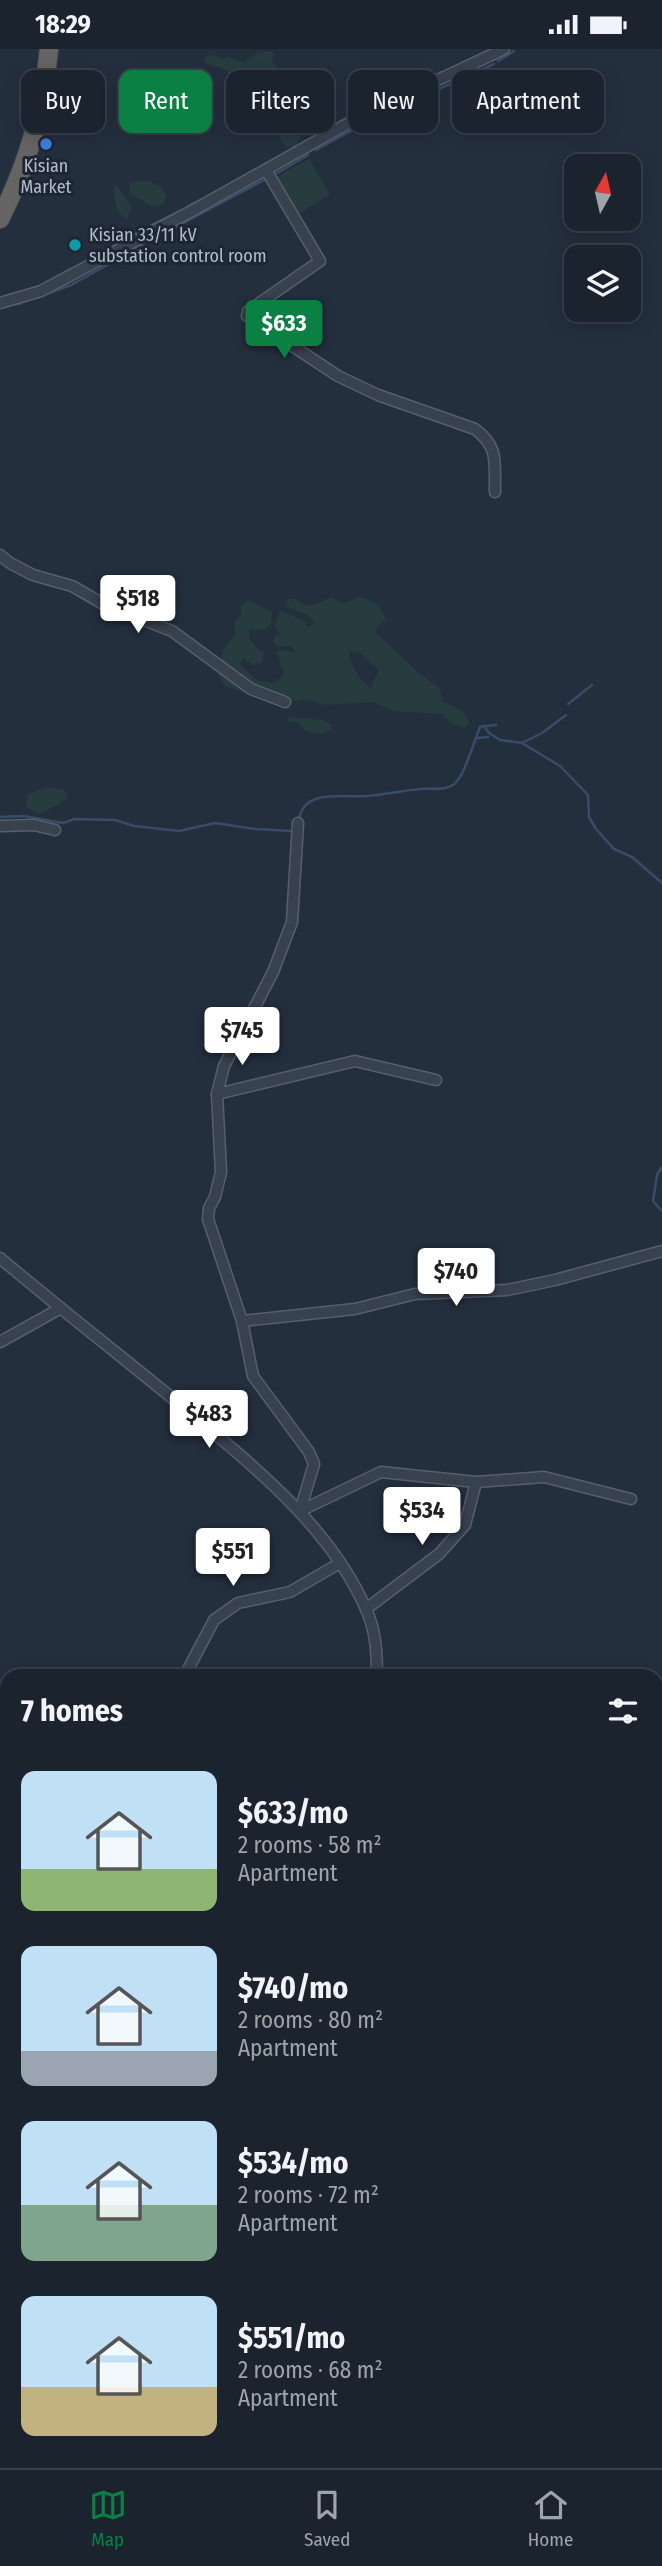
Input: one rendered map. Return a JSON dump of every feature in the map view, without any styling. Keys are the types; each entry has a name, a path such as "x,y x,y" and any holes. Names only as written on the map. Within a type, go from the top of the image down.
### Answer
{"highway":[{"path":"0,219 30,149 41,105 49,49"}],"street":[{"path":"0,303 41,291 365,114 505,49"},
{"path":"266,170 320,261 248,311 247,316 338,376 387,399 475,429 489,439 493,449 495,492"},
{"path":"0,555 33,575 72,586 105,605 172,631 251,689 285,702"},
{"path":"298,823 292,922 273,972 224,1066 217,1094 220,1172 208,1219 242,1321 253,1376 309,1452 314,1464 300,1511"},
{"path":"0,826 34,825 55,830"},
{"path":"217,1094 355,1061 436,1080"},
{"path":"242,1321 355,1309 415,1294 508,1290 662,1251"},
{"path":"0,1258 225,1442 300,1511 340,1563 366,1609 377,1645 377,1669"},
{"path":"0,1342 61,1308"},
{"path":"300,1511 381,1472 475,1482 544,1477 631,1499"},
{"path":"366,1609 439,1554 465,1525 475,1482"},
{"path":"188,1669 214,1620 238,1603 290,1592 340,1563"}],"green space":[{"path":"269,51 273,53 271,62 276,65 277,70 227,70 204,63 206,57 213,55 244,62 255,54"},
{"path":"279,133 299,133 300,137 296,146 287,147 280,139"},
{"path":"309,159 330,194 297,215 275,178"},
{"path":"147,180 160,186 166,194 164,203 154,207 129,193 130,183"},
{"path":"117,186 132,206 127,219 116,206 113,188"},
{"path":"360,596 380,608 386,620 375,632 421,675 440,688 442,702 459,709 469,723 464,728 452,724 442,714 394,711 372,702 323,705 307,699 295,701 280,695 269,702 225,686 217,673 223,650 235,634 235,622 241,615 241,607 248,600 272,612 271,623 265,630 249,629 249,639 264,654 261,663 253,665 243,658 240,665 257,680 273,683 284,675 277,652 296,652 292,646 278,647 273,642 275,636 281,635 275,626 280,611 303,620 308,627 315,623 308,615 286,606 288,599 314,605 331,597 343,604","holes":["349,651 361,654 379,670 372,684 373,690 357,673"]},
{"path":"289,717 322,720 332,724 331,729 324,734 307,732 299,723 288,722"},
{"path":"45,788 62,789 67,793 67,797 60,804 38,814 26,807 28,794"}],"waterway":[{"path":"498,61 514,51"},
{"path":"480,70 494,64"},
{"path":"438,89 452,83"},
{"path":"291,149 348,117"},
{"path":"316,150 348,133"},
{"path":"273,160 287,152"},
{"path":"272,176 308,155"},
{"path":"157,237 266,179"},
{"path":"187,207 202,199"},
{"path":"145,228 182,210"},
{"path":"102,253 138,232"},
{"path":"18,304 71,285 143,245"},
{"path":"62,274 70,269"},
{"path":"568,704 592,685"},
{"path":"522,743 542,733 566,715"},
{"path":"485,726 496,725"},
{"path":"299,820 302,810 316,799 442,789 453,785 461,775 480,727 484,726 500,740 522,743 560,766 588,795 589,817 596,829 614,849 632,857 662,883"},
{"path":"478,738 488,737"},
{"path":"0,817 23,816 63,823 75,819 115,820 134,826 179,831 215,823 292,831"},
{"path":"662,1167 657,1175 653,1201 662,1211"}],"place":[{"name":"Kisian Market","path":"46,144"},
{"name":"Kisian 33/11 kV substation control room","path":"75,245"}]}
